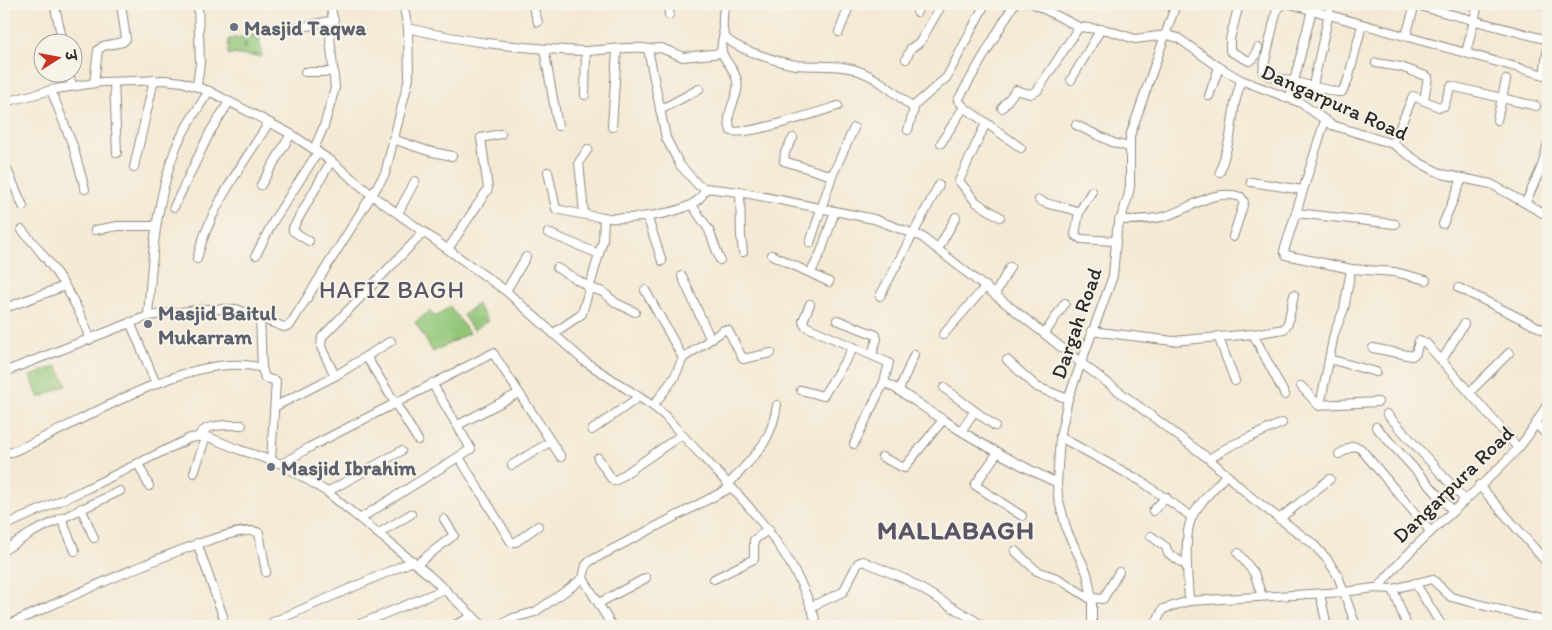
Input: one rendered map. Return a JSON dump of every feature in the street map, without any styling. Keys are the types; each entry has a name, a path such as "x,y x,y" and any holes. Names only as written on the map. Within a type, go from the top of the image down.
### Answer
{"street":[{"path":"54,4 61,32"},
{"path":"94,82 98,50 103,46 123,42 126,39 121,4"},
{"path":"197,86 200,62 198,4"},
{"path":"256,255 274,220 316,151 333,100 335,88 330,38 334,30 334,20 330,4"},
{"path":"4,372 148,316 217,308 236,309 260,316 284,327 290,325 374,196 385,174 409,78 408,28 404,4"},
{"path":"532,4 538,22"},
{"path":"669,14 670,4"},
{"path":"724,4 724,34 720,48 737,81 738,88 730,109 731,131 738,132 771,125 838,106"},
{"path":"839,32 850,4"},
{"path":"906,59 911,48 920,42 942,4"},
{"path":"908,130 914,108 947,77 985,4"},
{"path":"1014,4 959,98 964,107 1021,148"},
{"path":"1034,4 1079,27 1101,29 1134,39 1167,35"},
{"name":"Dargah Road","path":"1092,626 1092,599 1087,573 1061,515 1056,483 1060,437 1068,399 1091,331 1113,276 1115,241 1119,220 1126,206 1130,186 1129,147 1132,128 1167,35 1176,4"},
{"path":"1239,4 1230,39 1230,51 1248,61 1254,58 1258,48"},
{"path":"1283,4 1277,9 1263,72 1294,82 1337,92 1345,88 1362,25"},
{"path":"1290,4 1546,75 1548,48"},
{"path":"1313,85 1331,4"},
{"path":"1406,36 1414,4 1548,40"},
{"path":"1466,53 1478,4"},
{"path":"1540,4 1548,6"},
{"path":"1290,97 1312,10"},
{"path":"293,29 334,20"},
{"path":"1002,108 1016,90 1030,94 1037,92 1079,27"},
{"path":"408,28 459,40 527,49 586,51 661,48 683,57 722,53"},
{"path":"1071,80 1101,29"},
{"path":"724,34 731,43 744,49 790,64 825,64 858,71 884,84 914,108"},
{"name":"Dangarpura Road","path":"1167,35 1188,43 1219,67 1241,80 1290,97 1325,120 1393,144 1432,170 1462,179 1491,184 1548,216"},
{"path":"544,49 558,126"},
{"path":"648,49 660,110 671,151 692,179 705,188 740,192 835,210 892,224 913,233 938,249 1081,363 1209,459 1226,476 1312,543 1327,558 1338,576 1356,626"},
{"path":"612,127 617,50"},
{"path":"584,95 586,51"},
{"path":"1376,63 1401,67 1428,77 1424,100"},
{"path":"1209,96 1219,67"},
{"path":"305,72 334,72"},
{"path":"134,167 154,80"},
{"path":"4,88 5,102 51,90 94,82 154,80 182,82 209,91 268,124 291,134 331,160 374,196 506,291 584,361 653,406 769,528 793,568 817,626"},
{"path":"1220,172 1230,137 1235,102 1241,80"},
{"path":"1496,120 1503,99 1506,80"},
{"path":"71,82 72,86"},
{"path":"114,82 117,153"},
{"path":"1393,144 1411,99 1416,96 1439,107 1444,106 1449,88 1453,86 1536,106"},
{"path":"660,110 699,89"},
{"path":"51,90 73,146 84,189"},
{"path":"148,316 155,226 164,186 175,149 209,91"},
{"path":"174,207 210,132 229,102"},
{"path":"941,143 964,107"},
{"path":"1325,120 1284,250 1286,254 1351,268 1395,272 1426,280"},
{"path":"986,123 959,181 976,202 1000,217"},
{"path":"197,259 209,220 268,124"},
{"path":"1076,125 1114,143 1129,147"},
{"path":"810,242 832,176 854,128"},
{"path":"261,185 291,134"},
{"path":"448,249 488,189 481,138 501,134"},
{"path":"794,138 785,152 784,160 832,176"},
{"path":"393,140 452,156"},
{"path":"1526,202 1544,161 1548,143"},
{"path":"584,213 578,162 588,148"},
{"path":"309,241 293,231 293,228 331,160"},
{"path":"4,163 23,206"},
{"path":"548,172 556,209 604,217 647,216 692,205 702,198 705,188"},
{"path":"1444,224 1462,179"},
{"path":"398,213 415,181"},
{"path":"1251,182 1303,190"},
{"path":"880,296 939,185"},
{"path":"1092,191 1079,212 1074,229 1077,237 1100,241 1115,241"},
{"path":"740,192 743,252"},
{"path":"1119,220 1158,218 1174,213 1208,197 1221,194 1237,195 1244,202 1232,237"},
{"path":"1039,200 1046,204 1069,208 1079,212"},
{"path":"692,205 708,230 720,260"},
{"path":"811,272 835,210"},
{"path":"1296,213 1395,224"},
{"path":"647,216 662,261"},
{"path":"554,333 582,314 591,288 599,254 604,217"},
{"path":"938,249 956,217"},
{"path":"95,230 118,226 155,226"},
{"path":"22,230 50,262 65,286 90,340"},
{"path":"335,376 321,347 322,338 424,232"},
{"path":"548,233 599,254"},
{"path":"772,254 828,282"},
{"path":"506,291 526,257"},
{"path":"995,294 1010,267"},
{"path":"557,268 591,288 604,292 616,303 635,312"},
{"path":"1320,406 1334,334 1344,309 1351,268"},
{"path":"682,276 710,338"},
{"path":"5,308 65,286"},
{"path":"944,335 986,286"},
{"path":"1458,288 1548,332"},
{"path":"645,290 682,358"},
{"path":"1091,331 1173,341 1253,334 1284,329 1288,323 1294,295"},
{"path":"1045,333 1065,303"},
{"path":"810,304 803,324 889,363 884,382 854,444"},
{"path":"260,316 262,368 265,378 276,381 276,406 271,460"},
{"path":"837,320 876,336 872,354"},
{"path":"130,322 156,384"},
{"path":"1442,360 1464,324"},
{"path":"653,406 674,378 682,358 724,330 728,330 744,360 771,353"},
{"path":"1253,334 1285,395"},
{"path":"1218,336 1235,381"},
{"path":"1373,348 1412,356 1421,340 1426,343 1518,448"},
{"path":"276,406 335,376 391,341"},
{"path":"801,390 823,396 854,347"},
{"path":"282,464 310,446 493,353 561,457"},
{"path":"1470,392 1509,353"},
{"path":"899,390 914,355"},
{"path":"366,356 418,440"},
{"path":"1330,359 1376,372"},
{"path":"1006,360 1037,387 1068,399"},
{"path":"4,455 45,439 184,372 210,366 262,368"},
{"path":"884,382 943,420 1056,483"},
{"path":"361,518 470,451 471,447 432,383"},
{"path":"1301,386 1314,402 1320,406 1378,402"},
{"path":"944,388 995,426"},
{"path":"458,425 519,392"},
{"path":"592,430 640,397"},
{"name":"Dangarpura Road","path":"1378,588 1400,561 1518,448 1536,424 1548,403"},
{"path":"499,626 513,618 535,612 583,578 586,565 590,561 729,487 768,439 772,430 777,405"},
{"path":"962,430 974,412"},
{"path":"1386,414 1465,500"},
{"path":"882,457 902,468 907,466 943,420"},
{"path":"1209,459 1237,442 1282,423"},
{"path":"1536,424 1548,436"},
{"path":"194,473 204,430 214,427 242,425"},
{"path":"1376,427 1453,511"},
{"path":"4,526 138,462 202,435 282,464 327,492 415,562 483,626"},
{"path":"598,458 610,478 615,481 681,435"},
{"path":"1060,437 1116,466 1166,497 1192,517"},
{"path":"512,465 550,442"},
{"path":"1339,454 1353,446 1360,448 1430,532"},
{"path":"327,492 401,451"},
{"path":"998,452 975,485 1022,516"},
{"path":"459,457 511,542 516,542 538,526"},
{"path":"138,462 149,486"},
{"path":"1189,601 1187,566 1192,517 1226,476"},
{"path":"1279,519 1330,479"},
{"path":"1479,485 1548,564"},
{"path":"4,550 33,532 120,491"},
{"path":"1153,512 1166,497"},
{"path":"81,508 94,538"},
{"path":"379,534 411,514"},
{"path":"61,518 76,551"},
{"path":"273,622 415,562 454,536 444,519"},
{"path":"714,578 754,559 754,540 769,528"},
{"path":"5,626 197,542 239,532 257,531 266,572"},
{"path":"1151,536 1166,547 1168,553 1187,566"},
{"path":"197,542 223,616"},
{"path":"1015,551 1037,571 1058,579 1092,599 1103,599 1118,572"},
{"path":"1238,553 1254,573 1262,596"},
{"path":"810,607 843,592 858,563 863,561 900,576 984,626"},
{"path":"583,578 612,626"},
{"path":"599,603 646,578"},
{"path":"1154,626 1163,609 1189,601 1320,594 1378,588 1393,589 1432,579 1451,597 1548,622"},
{"path":"1415,583 1442,626"},
{"path":"355,626 445,589"},
{"path":"1393,589 1407,626"},
{"path":"1320,594 1327,626"},
{"path":"453,626 473,616"}],"green space":[{"path":"259,34 262,57 228,54 229,39"},
{"path":"477,304 488,321 473,330 463,315"},
{"path":"450,306 469,333 433,352 415,322 430,311 436,317"},
{"path":"57,366 67,385 39,398 30,376"}],"place":[{"name":"Masjid Taqwa","path":"234,27"},
{"name":"Masjid Baitul Mukarram","path":"148,324"},
{"name":"Masjid Ibrahim","path":"271,467"}],"district":[{"name":"HAFIZ BAGH","path":"392,289"},
{"name":"MALLABAGH","path":"956,530"}]}
